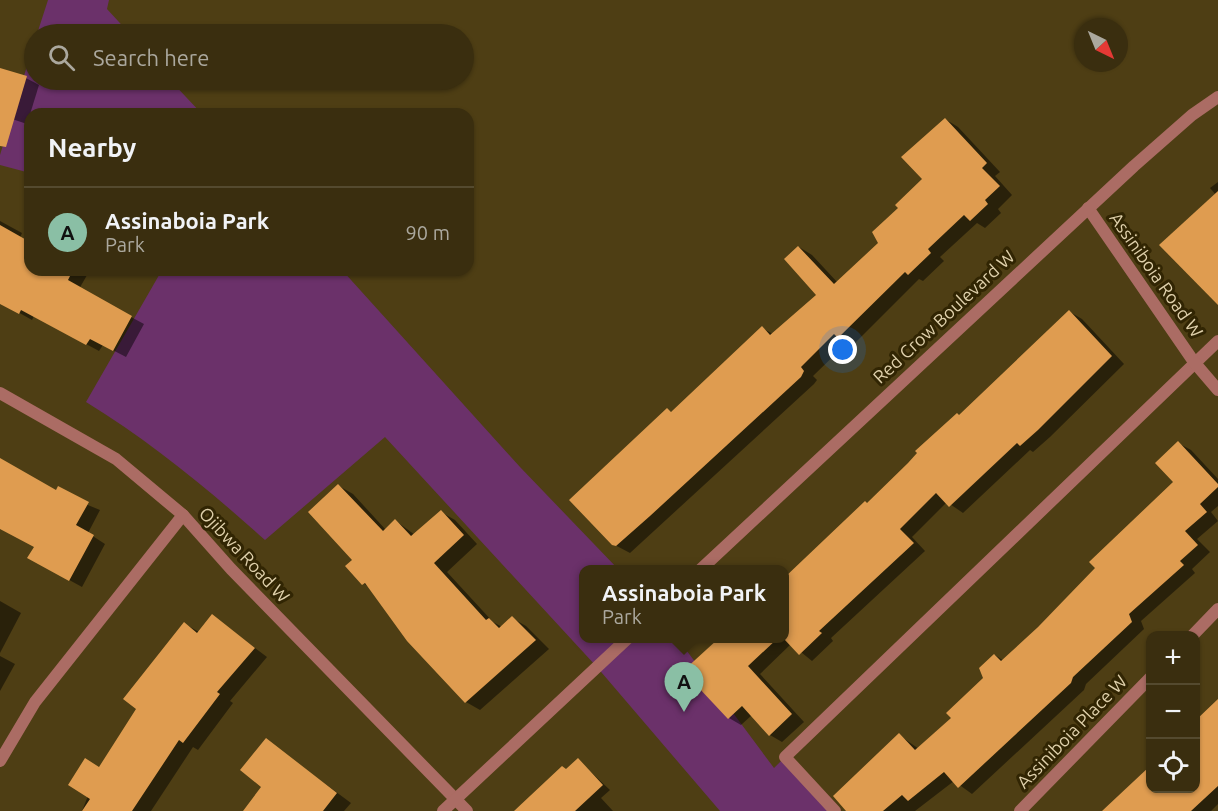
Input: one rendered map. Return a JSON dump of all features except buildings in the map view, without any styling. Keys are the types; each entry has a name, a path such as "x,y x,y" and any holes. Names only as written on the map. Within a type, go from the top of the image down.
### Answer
{"street":[{"name":"Red Crow Boulevard W","path":"705,565 1088,208 1192,115 1218,97"},
{"name":"Assiniboia Road W","path":"1088,208 1194,362 1218,390"},
{"path":"835,811 785,757 1218,341"},
{"path":"0,393 116,459 183,515"},
{"name":"Ojibwa Road W","path":"0,761 35,702 183,515 231,569 456,797 467,811"},
{"path":"1197,631 1218,609"},
{"path":"443,811 624,643"},
{"name":"Assiniboia Place W","path":"1020,811 1146,682"}],"shaded area":[{"path":"48,0 109,0 107,9 121,24 40,24"},
{"path":"24,76 24,90 179,90 196,108 24,108 24,171 0,165 0,155"},
{"path":"159,276 347,276 520,467 614,565 579,565 579,643 681,643 774,768 785,757 835,811 720,811 596,666 385,437 265,540 178,467 133,433 86,402"}],"place":[{"name":"Assinaboia Park","path":"684,712"}]}
